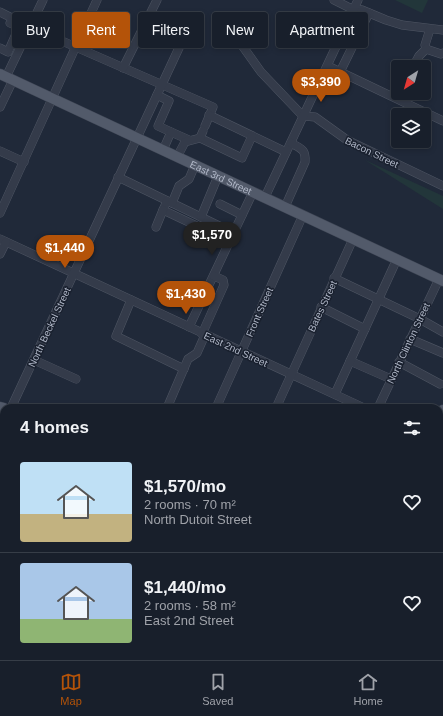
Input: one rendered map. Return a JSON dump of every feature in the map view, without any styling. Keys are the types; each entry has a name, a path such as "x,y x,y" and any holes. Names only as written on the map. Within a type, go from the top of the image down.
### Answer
{"main road":[{"name":"East 3rd Street","path":"6,77 441,280"}],"street":[{"path":"37,12 43,0"},
{"path":"92,12 97,0"},
{"path":"124,68 157,0"},
{"path":"334,0 364,12"},
{"path":"265,198 358,0"},
{"path":"0,12 12,20"},
{"path":"368,13 402,25 443,30"},
{"path":"0,19 12,23"},
{"path":"417,60 426,49 425,45 430,29"},
{"path":"0,48 8,52 12,43"},
{"path":"0,107 6,77 20,48"},
{"path":"0,213 77,48"},
{"path":"79,48 213,107 203,132 196,140 190,140 158,126 169,101 158,95"},
{"name":"North Beckel Street","path":"13,404 179,48"},
{"path":"244,48 270,83 304,116"},
{"path":"340,72 351,48"},
{"path":"426,49 441,54 443,53"},
{"path":"328,66 391,93"},
{"path":"406,100 443,121"},
{"path":"210,116 286,152"},
{"name":"Bacon Street","path":"304,116 315,117 347,140 443,186"},
{"path":"163,150 171,132"},
{"path":"203,132 242,158 252,136"},
{"path":"177,156 185,142 190,140"},
{"path":"285,207 305,162 303,150 291,143"},
{"path":"0,151 24,162"},
{"path":"156,227 163,210 180,186 189,179 195,165"},
{"path":"201,217 218,176"},
{"path":"118,178 234,233"},
{"path":"190,327 253,192"},
{"path":"220,204 242,215"},
{"path":"163,210 218,236 222,227"},
{"name":"Front Street","path":"218,404 303,216"},
{"name":"Bates Street","path":"278,404 353,239"},
{"path":"0,254 3,240"},
{"name":"East 2nd Street","path":"3,240 356,404"},
{"path":"335,394 397,259"},
{"path":"169,404 188,359 197,353 224,284 223,280 214,276"},
{"path":"334,278 420,319 443,332"},
{"name":"North Clinton Street","path":"380,404 410,339 441,280"},
{"path":"132,300 116,336 184,369"},
{"path":"321,307 365,329"},
{"path":"410,339 443,353"},
{"path":"34,360 76,379"},
{"path":"350,361 391,379"},
{"path":"399,362 442,381"}],"green space":[{"path":"395,0 428,0 422,13"},
{"path":"365,160 443,196 443,209"}]}
